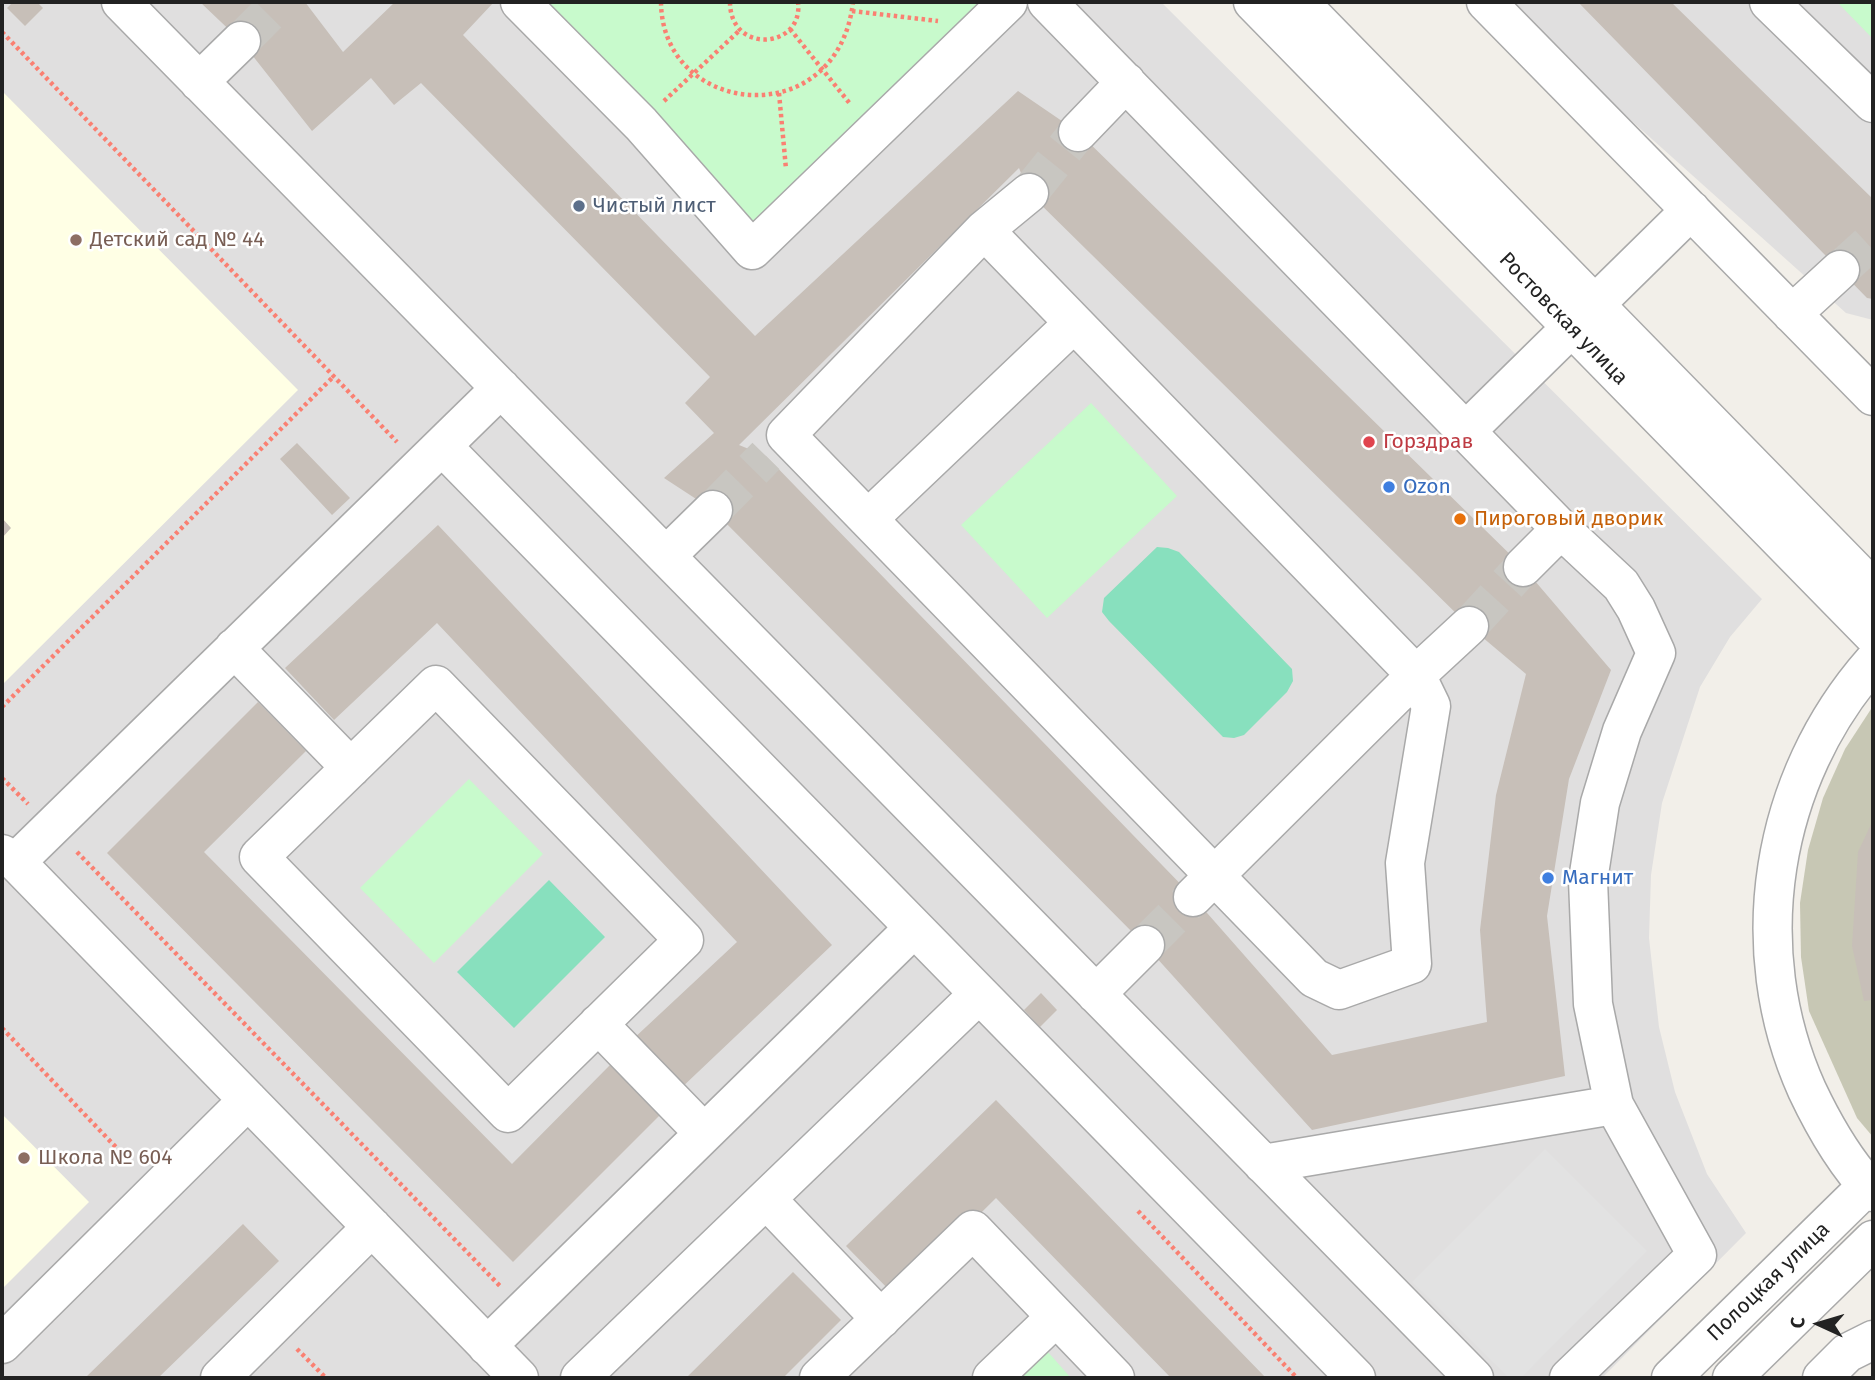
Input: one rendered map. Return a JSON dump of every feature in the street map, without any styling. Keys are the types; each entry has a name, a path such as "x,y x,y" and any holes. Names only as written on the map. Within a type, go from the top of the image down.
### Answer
{"street":[{"path":"121,2 1474,1378"},
{"path":"520,2 641,124 752,250 996,14"},
{"path":"1047,2 1561,529 1621,585 1636,609 1656,653 1622,731 1600,803 1588,880 1593,1004 1614,1104 1697,1255 1569,1378"},
{"name":"Ростовская улица","path":"1253,2 1873,589"},
{"name":"Ростовская улица","path":"1299,2 1873,635"},
{"path":"1486,2 1873,396"},
{"path":"1769,2 1873,103"},
{"path":"200,82 241,41"},
{"path":"1077,132 1126,82"},
{"path":"984,230 1416,675 1431,706 1405,863 1412,964 1339,990 1314,978 1204,886 868,519 776,446 984,230 1029,193"},
{"path":"1466,431 1690,210"},
{"path":"1792,314 1840,270"},
{"path":"868,519 1074,323"},
{"path":"501,388 52,827 9,858 519,1378"},
{"path":"442,446 1356,1378"},
{"path":"666,556 713,510"},
{"path":"1523,567 1561,529"},
{"path":"1204,886 1416,675 1469,626"},
{"path":"234,648 351,768"},
{"path":"1870,1189 1840,1150 1798,1070 1784,1026 1775,982 1772,936 1773,891 1780,846 1792,802 1808,760 1830,720 1873,662"},
{"path":"436,685 684,940 508,1112 259,858 351,768 436,685"},
{"path":"487,1346 914,928"},
{"path":"1096,994 1145,945"},
{"path":"580,1378 979,994"},
{"path":"598,1024 704,1133"},
{"path":"2,1344 248,1100"},
{"path":"1263,1164 1614,1104"},
{"name":"Полоцкая улица","path":"1671,1378 1870,1189"},
{"path":"766,1199 881,1319"},
{"path":"220,1378 372,1227"},
{"path":"819,1378 973,1230 1115,1378"},
{"name":"Полоцкая улица","path":"1732,1378 1873,1240"},
{"path":"992,1378 1056,1317"},
{"path":"1822,1378 1847,1353 1873,1340"}],"path":[{"path":"661,2 661,16 672,47 692,72 716,88 743,96 779,93 799,86 822,71 840,49 850,24 853,2"},
{"path":"730,2 731,15 740,30 752,38 762,40 782,36 790,29 796,19 798,2"},
{"path":"852,11 996,14"},
{"path":"790,29 873,132"},
{"path":"641,124 692,72 740,30"},
{"path":"779,93 790,213"},
{"path":"2,707 333,377"},
{"path":"52,827 524,1310"},
{"path":"2,1028 157,1190"}],"shaded area":[{"path":"2,2 1161,2 1762,599 1730,637 1700,687 1662,803 1651,875 1649,938 1659,1027 1675,1092 1707,1174 1746,1233 1602,1378 2,1378"},
{"path":"1499,2 1873,2 1873,320 1846,313"},
{"name":"Детский сад № 44","path":"2,91 298,390 2,685"},
{"path":"1873,706 1873,1137 1857,1118 1809,1011 1801,957 1800,903 1808,850 1823,798 1845,749"},
{"name":"Школа № 604","path":"2,1114 89,1202 2,1289"},
{"path":"1545,1149 1647,1251 1521,1378 1509,1378 1412,1282"}],"green space":[{"path":"539,2 984,2 749,226"},
{"path":"1837,2 1873,2 1873,39"},
{"path":"1091,403 1177,496 1047,618 961,525"},
{"path":"1157,547 1179,552 1292,669 1293,681 1287,692 1244,735 1223,737 1102,612 1104,598"},
{"path":"469,779 543,854 434,963 360,888"},
{"path":"549,880 605,937 514,1028 457,972"},
{"path":"1048,1352 1071,1378 1021,1378"}],"building":[{"path":"13,2 37,2 43,8 25,26 7,8"},
{"path":"200,2 305,2 343,52 395,2 494,2 463,35 755,336 1018,91 1078,132 1523,567 1611,670 1569,779 1547,916 1565,1076 1312,1130 1145,945 713,510 664,478 714,433 685,403 710,377 421,83 394,105 371,78 312,131 241,41","holes":["1019,168 1029,193 1469,626 1526,674 1496,795 1480,930 1487,1022 1332,1055 1193,897 766,456 739,445"]},
{"path":"1578,2 1671,2 1873,199 1873,299 1867,298"},
{"path":"297,443 350,498 332,515 280,459"},
{"path":"2,518 11,528 2,538"},
{"path":"438,525 832,945 678,1091 631,1041 737,942 437,623 334,720 285,668"},
{"path":"258,702 306,751 204,852 512,1164 611,1064 661,1114 513,1262 107,853"},
{"path":"1873,820 1873,1000 1864,1001 1852,946 1858,852"},
{"path":"1041,993 1057,1010 1040,1027 1024,1010"},
{"path":"996,1100 1266,1378 1171,1378 996,1198 896,1297 846,1246"},
{"path":"243,1224 279,1261 158,1378 85,1378"},
{"path":"793,1272 841,1320 783,1378 686,1378"}],"tunnel":[{"path":"241,41 280,2"},
{"path":"1029,193 1078,132"},
{"path":"1840,270 1873,240"},
{"path":"713,510 766,456"},
{"path":"1469,626 1523,567"},
{"path":"1145,945 1193,897"}],"place":[{"name":"Чистый лист","path":"579,206"},
{"name":"Детский сад № 44","path":"76,240"},
{"name":"Горздрав","path":"1369,442"},
{"name":"Ozon","path":"1389,487"},
{"name":"Пироговый дворик","path":"1460,519"},
{"name":"Магнит","path":"1548,878"},
{"name":"Школа № 604","path":"24,1158"}]}
